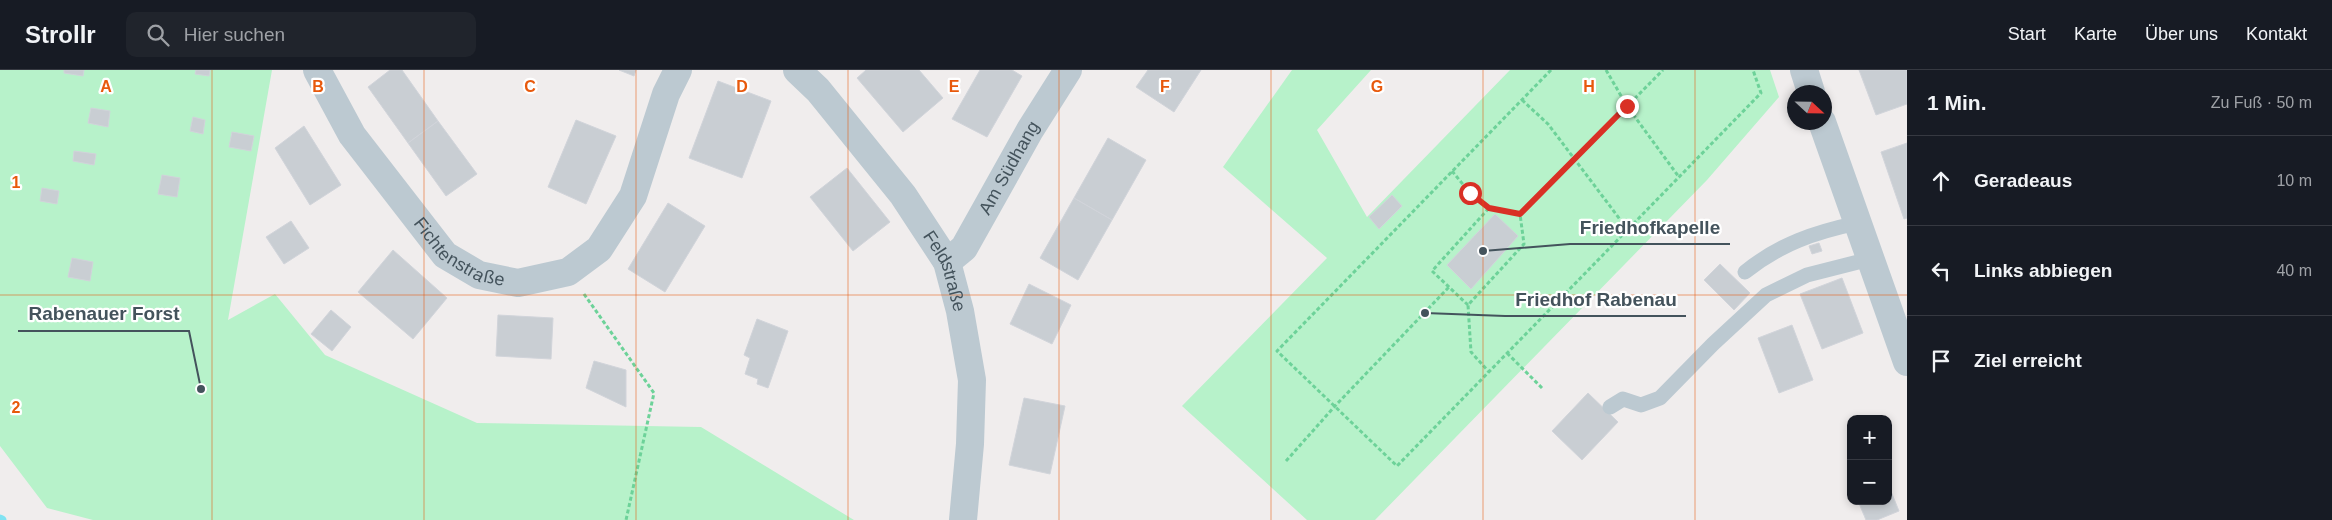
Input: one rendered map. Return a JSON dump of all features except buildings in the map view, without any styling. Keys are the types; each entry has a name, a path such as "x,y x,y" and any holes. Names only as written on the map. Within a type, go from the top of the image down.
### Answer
{"street":[{"name":"Fichtenstraße","path":"317,70 352,135 445,255 479,275 518,283 568,272 599,249 633,196 666,94 678,70"},
{"name":"Feldstraße","path":"797,70 818,90 903,195 947,262 960,311 972,380 970,444 963,520"},
{"name":"Am Südhang","path":"947,262 964,248 1030,130 1068,70"},
{"path":"1804,70 1809,85"},
{"path":"1825,130 1907,362"}],"lane":[{"path":"1745,272 1779,248 1798,239 1818,232 1858,223"},
{"path":"1610,406 1624,399 1640,405 1660,398 1713,344 1766,295 1807,275 1870,259"}],"path":[{"path":"1551,70 1278,351 1397,466 1761,93 1753,70"},
{"path":"1606,70 1627,106 1679,177"},
{"path":"1520,214 1663,70"},
{"path":"1522,100 1548,124 1628,230"},
{"path":"1452,171 1470,193 1489,208 1520,214"},
{"path":"1488,372 1470,352 1468,305 1432,271 1489,208"},
{"path":"1468,305 1524,244 1520,214"},
{"path":"568,272 654,393 626,520"},
{"path":"1286,461 1335,406 1449,287"},
{"path":"1507,353 1543,389"}],"green space":[{"path":"0,70 272,70 228,320 275,294 325,355 477,423 701,427 854,520 93,520 47,508 0,446"},
{"path":"1292,70 1371,70 1317,130 1367,217 1510,70 1770,70 1779,97 1707,180 1375,520 1307,520 1182,406 1327,258 1223,167"}],"place":[{"name":"Friedhofkapelle","path":"1483,251"},
{"name":"Friedhof Rabenau","path":"1425,313"},
{"name":"Rabenauer Forst","path":"201,389"}],"route":[{"path":"1470,193 1489,208 1520,214 1627,106"}]}
